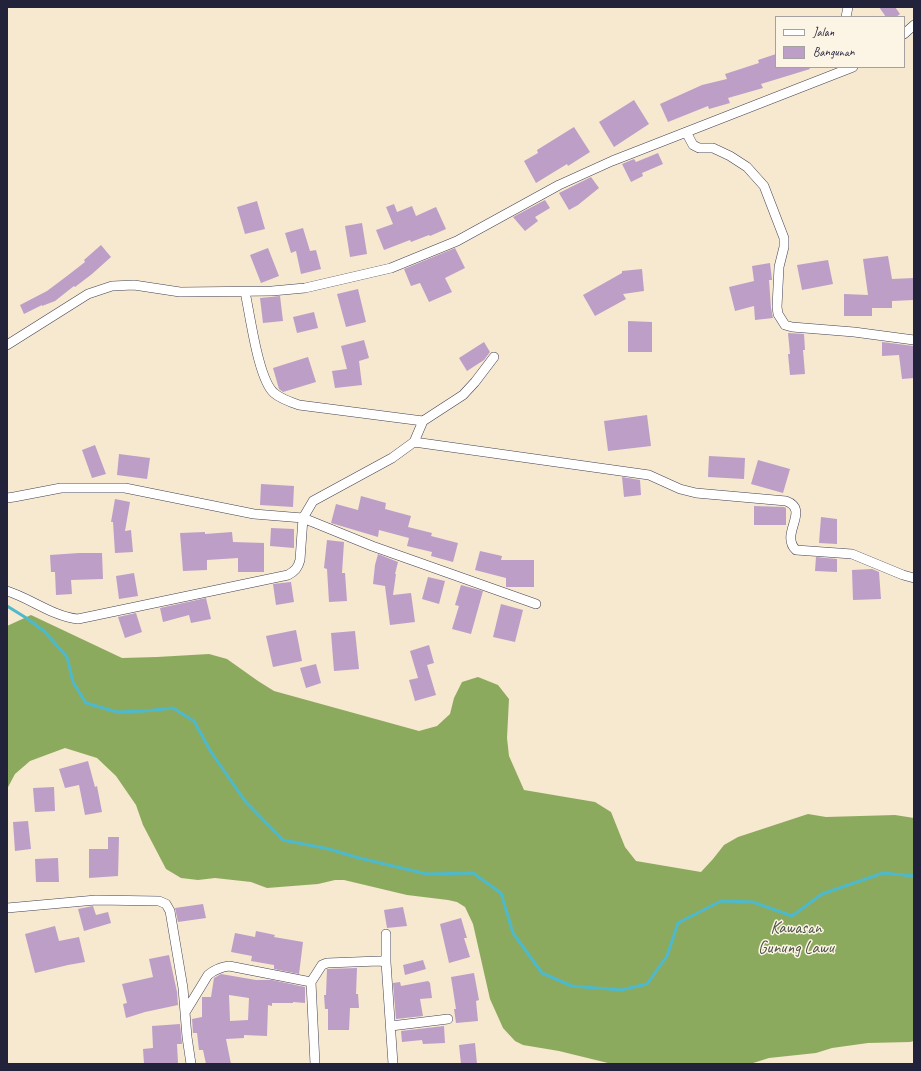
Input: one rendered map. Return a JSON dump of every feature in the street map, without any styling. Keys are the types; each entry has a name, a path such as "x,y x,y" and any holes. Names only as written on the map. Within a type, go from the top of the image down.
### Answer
{"street":[{"path":"905,33 914,25"},
{"path":"7,345 88,294 112,286 134,285 180,292 272,292 305,288 391,268 457,241 559,185 612,161 847,68"},
{"path":"686,132 693,145 699,148 713,148 730,156 747,167 764,186 784,238 784,247 779,267 777,307 778,314 785,325 792,328 854,332 914,340"},
{"path":"245,292 260,365 265,381 273,392 283,399 299,406 423,421"},
{"path":"7,591 18,594 59,614 78,619 288,575 295,572 299,567 303,518 313,501 392,458 414,442 423,421 463,395 494,357"},
{"path":"414,442 649,475 680,489 696,493 786,501 792,504 797,512 790,541 796,550 852,554 914,578"},
{"path":"7,498 61,488 126,488 254,514 303,518 372,546 536,604"},
{"path":"7,908 96,900 163,902 170,911 183,988 191,1064"},
{"path":"386,934 386,962 393,1064"},
{"path":"315,1064 311,982 322,965 327,963 386,962"},
{"path":"186,1011 208,975 221,967 229,966 311,982"},
{"path":"391,1026 448,1019"}],"green space":[{"name":"Kawasan Gunung Lawu","path":"31,615 122,658 209,654 227,659 274,691 419,731 437,726 450,714 454,698 462,682 478,677 498,685 509,699 507,738 509,756 524,790 595,802 611,812 625,847 636,861 701,872 724,845 738,837 808,814 826,817 895,815 914,818 914,1041 868,1043 832,1048 816,1053 769,1058 750,1064 612,1064 559,1051 523,1045 515,1041 503,1028 490,999 473,924 465,907 457,902 407,895 344,880 335,880 318,884 267,888 251,882 215,878 198,880 181,878 166,869 143,825 136,805 116,776 97,758 65,748 30,761 15,774 7,789 7,626"}],"building":[{"path":"879,7 895,7 900,14 897,16 885,16"},
{"path":"775,54 775,68 810,69 761,84 763,88 728,98 730,103 709,109 708,106 668,122 660,104 702,85 727,79 725,74 759,63 758,60"},
{"path":"634,100 649,124 614,147 599,122"},
{"path":"574,127 590,152 536,183 524,161 538,153 537,150"},
{"path":"658,153 663,164 642,173 643,176 631,182 622,164 634,159 636,162"},
{"path":"591,177 599,188 578,205 569,210 559,193"},
{"path":"545,200 550,208 535,217 538,221 525,231 513,217"},
{"path":"257,201 265,229 245,234 237,207"},
{"path":"394,204 397,212 412,206 416,216 436,207 446,229 430,236 429,235 411,242 410,240 384,250 376,230 393,224 386,207"},
{"path":"362,223 367,254 350,257 345,226"},
{"path":"303,228 310,251 316,250 321,269 301,274 296,251 291,253 285,233"},
{"path":"101,245 111,257 92,274 55,301 42,305 24,314 20,305 47,291 85,262 84,260"},
{"path":"268,248 279,276 261,283 250,255"},
{"path":"455,248 465,268 445,278 452,292 429,302 420,283 411,286 404,269"},
{"path":"888,256 892,279 914,278 914,300 892,301 892,308 872,308 872,316 844,316 844,294 868,295 863,259"},
{"path":"828,260 833,284 802,290 797,265"},
{"path":"770,263 772,280 769,280 773,318 755,320 754,306 735,311 729,287 754,281 752,266"},
{"path":"642,269 644,291 623,294 626,299 595,316 583,295 622,273 622,271"},
{"path":"358,289 366,322 346,327 337,294"},
{"path":"280,296 283,321 263,323 260,298"},
{"path":"314,312 318,328 297,333 293,317"},
{"path":"628,321 652,322 652,352 628,352"},
{"path":"788,333 804,334 805,350 803,350 805,374 790,375"},
{"path":"364,340 369,358 359,361 362,385 335,388 332,371 347,369 341,346"},
{"path":"484,342 490,352 484,360 467,371 459,358"},
{"path":"882,342 914,346 914,378 902,379 899,355 882,356"},
{"path":"308,357 316,382 283,392 279,389 273,368"},
{"path":"647,415 651,446 608,451 604,421"},
{"path":"95,445 106,474 92,478 82,450"},
{"path":"119,454 150,458 147,479 117,475"},
{"path":"709,456 745,458 744,479 708,477"},
{"path":"758,460 790,469 783,493 751,484"},
{"path":"622,477 640,480 641,495 624,497"},
{"path":"261,484 294,486 293,507 260,505"},
{"path":"361,496 386,503 385,509 411,516 408,527 432,533 431,536 458,543 453,562 431,556 432,552 407,546 409,538 379,530 378,537 331,523 336,504 358,510"},
{"path":"115,499 130,502 125,531 131,530 133,552 115,553 113,522 111,522"},
{"path":"754,506 786,508 786,525 754,525"},
{"path":"821,517 837,519 837,544 819,543"},
{"path":"271,528 294,529 294,548 270,546"},
{"path":"205,532 205,534 232,532 233,542 264,543 264,572 238,572 238,558 207,560 207,570 183,571 180,533"},
{"path":"327,540 344,542 342,573 345,573 347,601 329,602 327,569 324,568"},
{"path":"480,551 502,556 501,560 534,560 534,587 506,587 506,578 475,570"},
{"path":"102,553 103,579 71,580 72,594 56,595 55,572 51,572 50,555"},
{"path":"378,554 398,562 393,595 411,593 415,622 390,625 385,586 373,584"},
{"path":"816,557 837,559 837,572 815,571"},
{"path":"872,569 879,572 881,599 853,600 852,570"},
{"path":"134,573 138,596 119,599 116,576"},
{"path":"428,577 445,581 439,604 422,599"},
{"path":"291,582 294,602 276,605 273,584"},
{"path":"461,585 483,591 471,634 452,629 459,606 455,605"},
{"path":"206,598 211,619 191,623 189,615 163,622 160,608"},
{"path":"501,604 523,610 515,642 493,637"},
{"path":"136,613 142,632 125,638 118,617"},
{"path":"296,630 302,661 273,667 266,636"},
{"path":"355,631 359,669 334,671 331,633"},
{"path":"429,645 434,663 427,665 436,695 415,701 409,680 418,678 410,651"},
{"path":"316,664 321,683 306,688 300,668"},
{"path":"88,761 95,787 97,786 102,812 85,815 79,785 65,788 59,769"},
{"path":"54,787 55,811 35,812 33,788"},
{"path":"28,821 31,849 15,851 13,822"},
{"path":"108,837 119,837 118,876 89,878 89,849 108,849"},
{"path":"58,858 59,882 36,882 35,859"},
{"path":"203,904 206,918 178,922 175,908"},
{"path":"93,906 96,915 108,912 111,923 84,931 78,909"},
{"path":"403,907 407,926 387,928 384,910"},
{"path":"461,918 467,938 464,938 470,957 449,963 440,924"},
{"path":"55,926 59,941 79,937 85,962 35,973 25,934"},
{"path":"256,931 275,935 274,937 303,942 299,974 274,969 274,965 251,961 252,956 231,952 235,933 255,937"},
{"path":"169,955 177,992 178,1005 145,1012 126,1018 123,1004 127,1003 122,984 153,977 149,959"},
{"path":"423,960 426,969 405,975 403,965"},
{"path":"357,968 356,994 358,994 359,1008 350,1008 349,1030 328,1030 328,1009 325,1009 324,995 326,995 327,969"},
{"path":"474,973 479,1000 476,1001 478,1021 456,1023 454,1009 456,1009 451,977"},
{"path":"221,974 256,980 272,980 305,987 305,1003 272,1003 272,1006 268,1005 267,1036 244,1035 244,1038 226,1039 231,1064 206,1064 203,1050 199,1050 197,1033 193,1033 192,1019 202,1017 202,997 211,997 214,978","holes":["229,995 249,998 248,1020 230,1021"]},
{"path":"428,981 430,983 432,998 420,999 423,1016 396,1019 393,983 400,982 401,986"},
{"path":"180,1024 182,1044 177,1044 178,1063 144,1064 143,1049 153,1048 152,1026"},
{"path":"444,1026 445,1043 423,1044 422,1040 402,1042 401,1031"},
{"path":"475,1043 477,1064 461,1064 459,1045"}],"waterway":[{"path":"7,606 45,632 67,657 73,682 86,703 117,712 173,708 194,721 211,752 245,801 283,840 329,849 359,858 427,874 473,873 501,893 513,933 542,973 572,986 621,990 647,984 667,956 678,923 721,901 753,902 792,916 822,894 883,873 914,876"}]}
